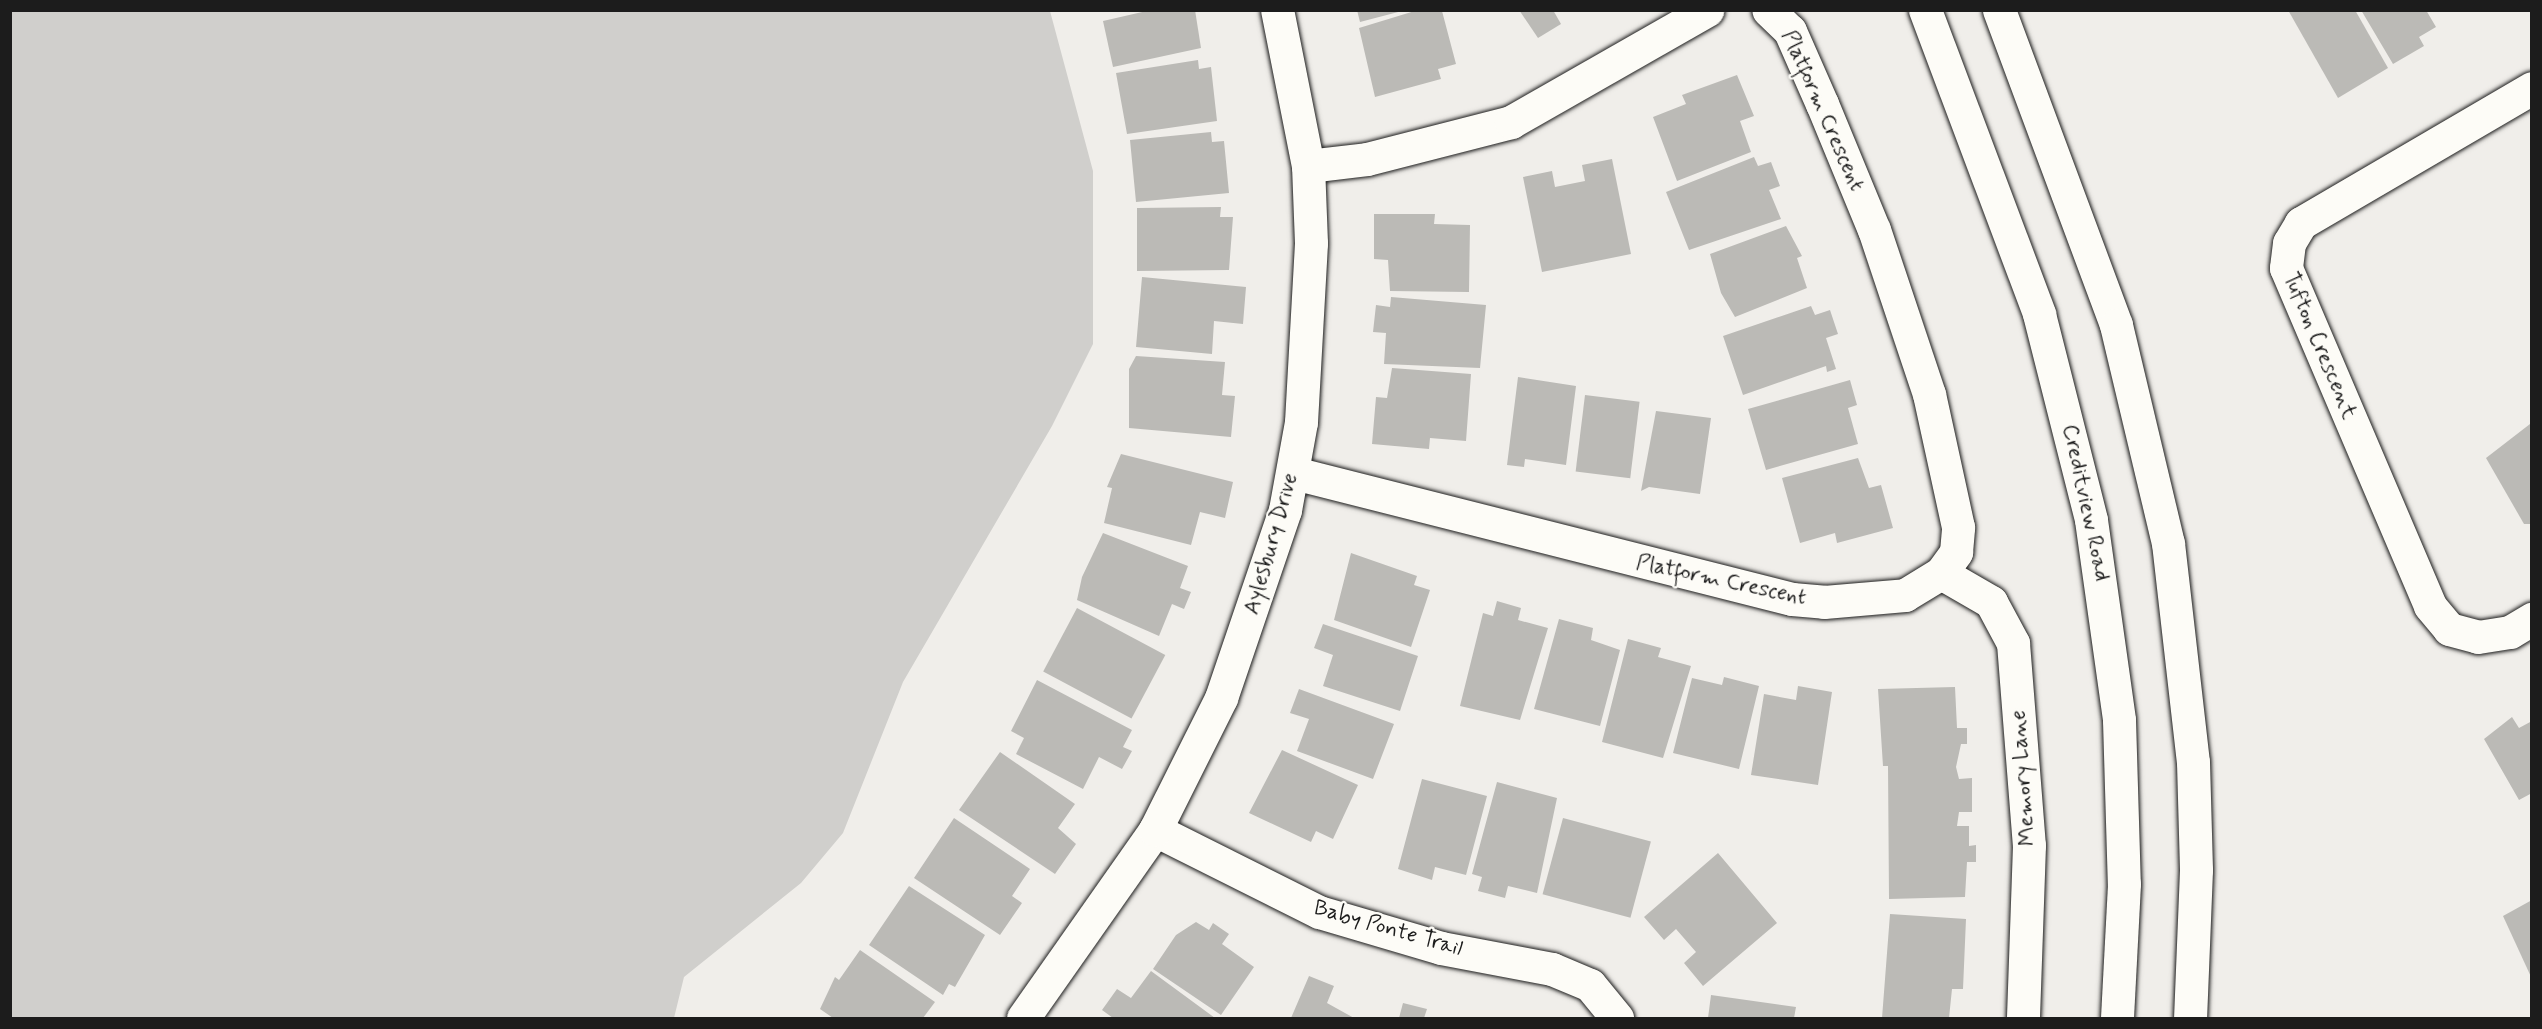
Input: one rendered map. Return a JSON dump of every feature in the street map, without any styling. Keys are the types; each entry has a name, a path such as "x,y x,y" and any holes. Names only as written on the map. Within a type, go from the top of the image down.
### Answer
{"street":[{"name":"Aylesbury Drive","path":"1023,1018 1155,830 1225,688 1294,473 1310,332 1308,166 1277,10"},
{"path":"1308,166 1367,159 1511,122 1707,10"},
{"name":"Platform Crescent","path":"1294,473 1792,599 1824,603 1905,595 1941,573 1956,552 1958,527 1926,383 1874,230 1822,104 1791,31 1768,10"},
{"name":"Creditview Road","path":"1925,10 2039,314 2093,531 2120,743 2124,884 2117,1018"},
{"path":"1999,10 2116,324 2168,543 2193,762 2196,870 2190,1018"},
{"name":"Tufton Crescent","path":"2532,88 2301,223 2289,243 2286,268 2430,606 2449,629 2478,638 2510,632 2532,619"},
{"name":"Memory Lane","path":"1941,573 1990,602 2013,643 2029,845 2023,1018"},
{"name":"Baby Ponte Trail","path":"1155,830 1319,912 1441,948 1552,969 1590,985 1617,1018"}],"shaded area":[{"path":"10,11 1050,11 1093,171 1093,344 1052,426 903,682 843,833 801,883 684,977 674,1018 11,1018"}],"building":[{"path":"1151,10 1195,10 1201,48 1113,67 1103,21"},
{"path":"1357,10 1401,10 1402,11 1360,22"},
{"path":"1418,10 1442,11 1456,64 1438,69 1441,79 1375,97 1359,28"},
{"path":"1519,10 1553,10 1561,24 1538,38"},
{"path":"2288,10 2355,10 2388,68 2338,98"},
{"path":"2361,10 2426,10 2436,27 2419,37 2424,46 2393,64"},
{"path":"1198,60 1199,69 1211,67 1217,121 1127,134 1116,73"},
{"path":"1737,75 1754,116 1740,121 1751,152 1677,181 1653,117 1686,104 1682,95"},
{"path":"1211,132 1212,142 1224,141 1229,193 1136,202 1130,140"},
{"path":"1754,157 1758,166 1771,162 1780,186 1769,190 1781,219 1689,250 1666,192"},
{"path":"1612,159 1631,254 1542,272 1523,177 1552,171 1555,187 1585,181 1582,165"},
{"path":"1221,207 1220,217 1233,217 1229,270 1137,271 1137,208"},
{"path":"1374,214 1435,214 1434,224 1470,225 1469,292 1390,291 1388,260 1374,259"},
{"path":"1786,226 1802,256 1797,258 1807,288 1735,317 1721,293 1710,254"},
{"path":"1142,277 1246,287 1243,324 1214,321 1212,354 1136,347"},
{"path":"1391,297 1486,305 1480,368 1384,364 1386,333 1373,332 1376,305 1390,307"},
{"path":"1811,306 1815,315 1830,310 1838,334 1826,338 1836,369 1827,372 1826,366 1743,395 1723,336"},
{"path":"1136,356 1225,362 1222,395 1235,396 1231,437 1129,428 1129,369"},
{"path":"1392,368 1471,374 1466,441 1430,438 1429,449 1372,444 1376,397 1387,398"},
{"path":"1518,377 1576,386 1566,465 1525,459 1524,467 1507,465"},
{"path":"1850,380 1857,405 1848,408 1858,444 1766,470 1748,409"},
{"path":"1585,395 1640,402 1630,478 1576,471"},
{"path":"1656,411 1711,418 1700,494 1649,487 1641,491"},
{"path":"2530,424 2532,524 2524,524 2486,458"},
{"path":"1121,454 1233,482 1225,518 1200,512 1191,545 1104,523 1112,488 1107,487"},
{"path":"1858,458 1869,488 1881,485 1893,528 1837,543 1835,533 1800,543 1782,478"},
{"path":"1103,533 1188,566 1180,588 1191,592 1184,609 1172,604 1159,636 1077,600 1082,577"},
{"path":"1351,553 1417,576 1414,585 1430,590 1411,647 1334,620"},
{"path":"1497,601 1521,608 1518,620 1548,628 1520,720 1460,706 1483,613 1493,616"},
{"path":"1077,608 1165,655 1131,719 1043,672"},
{"path":"1559,619 1593,628 1591,640 1620,650 1600,726 1534,709"},
{"path":"1323,624 1418,656 1400,711 1323,686 1333,655 1314,648"},
{"path":"1628,639 1661,648 1658,657 1691,666 1663,758 1602,742"},
{"path":"1724,677 1759,686 1739,769 1673,753 1692,678 1722,685"},
{"path":"1037,680 1132,730 1123,747 1132,751 1122,769 1099,757 1083,789 1016,754 1024,738 1011,731"},
{"path":"1798,686 1832,692 1818,785 1751,775 1764,694 1796,700"},
{"path":"1955,687 1957,728 1967,728 1967,744 1961,744 1956,767 1959,779 1972,778 1972,812 1959,812 1957,826 1969,826 1969,846 1976,845 1976,862 1967,862 1965,897 1889,899 1888,766 1883,766 1878,689"},
{"path":"1299,689 1394,724 1373,779 1297,751 1309,719 1290,713"},
{"path":"2512,717 2519,728 2532,721 2532,793 2519,800 2484,739"},
{"path":"1282,750 1358,785 1333,839 1316,831 1311,842 1249,813"},
{"path":"1000,752 1075,804 1058,828 1076,844 1055,874 959,810"},
{"path":"1422,779 1487,796 1466,875 1435,867 1432,880 1398,869"},
{"path":"1497,782 1557,798 1537,893 1508,886 1505,898 1478,891 1482,877 1472,874"},
{"path":"954,818 1030,869 1012,896 1022,903 1000,935 914,878"},
{"path":"1563,818 1651,842 1630,918 1543,894"},
{"path":"1718,853 1777,923 1703,986 1684,963 1696,952 1676,929 1664,940 1644,917"},
{"path":"909,886 985,935 955,987 949,984 943,995 869,945"},
{"path":"2532,900 2532,979 2503,916"},
{"path":"1890,914 1966,919 1963,989 1952,989 1949,1018 1882,1018"},
{"path":"1196,922 1209,930 1213,923 1229,934 1222,944 1254,967 1221,1015 1153,969 1176,935"},
{"path":"860,950 935,1002 923,1018 833,1018 820,1009 835,977 839,980"},
{"path":"1151,971 1215,1018 1113,1018 1102,1010 1117,989 1131,998"},
{"path":"1309,976 1334,986 1327,1003 1354,1018 1291,1018"},
{"path":"1711,995 1796,1007 1794,1018 1708,1018"},
{"path":"1403,1003 1427,1009 1424,1018 1399,1018"}]}
